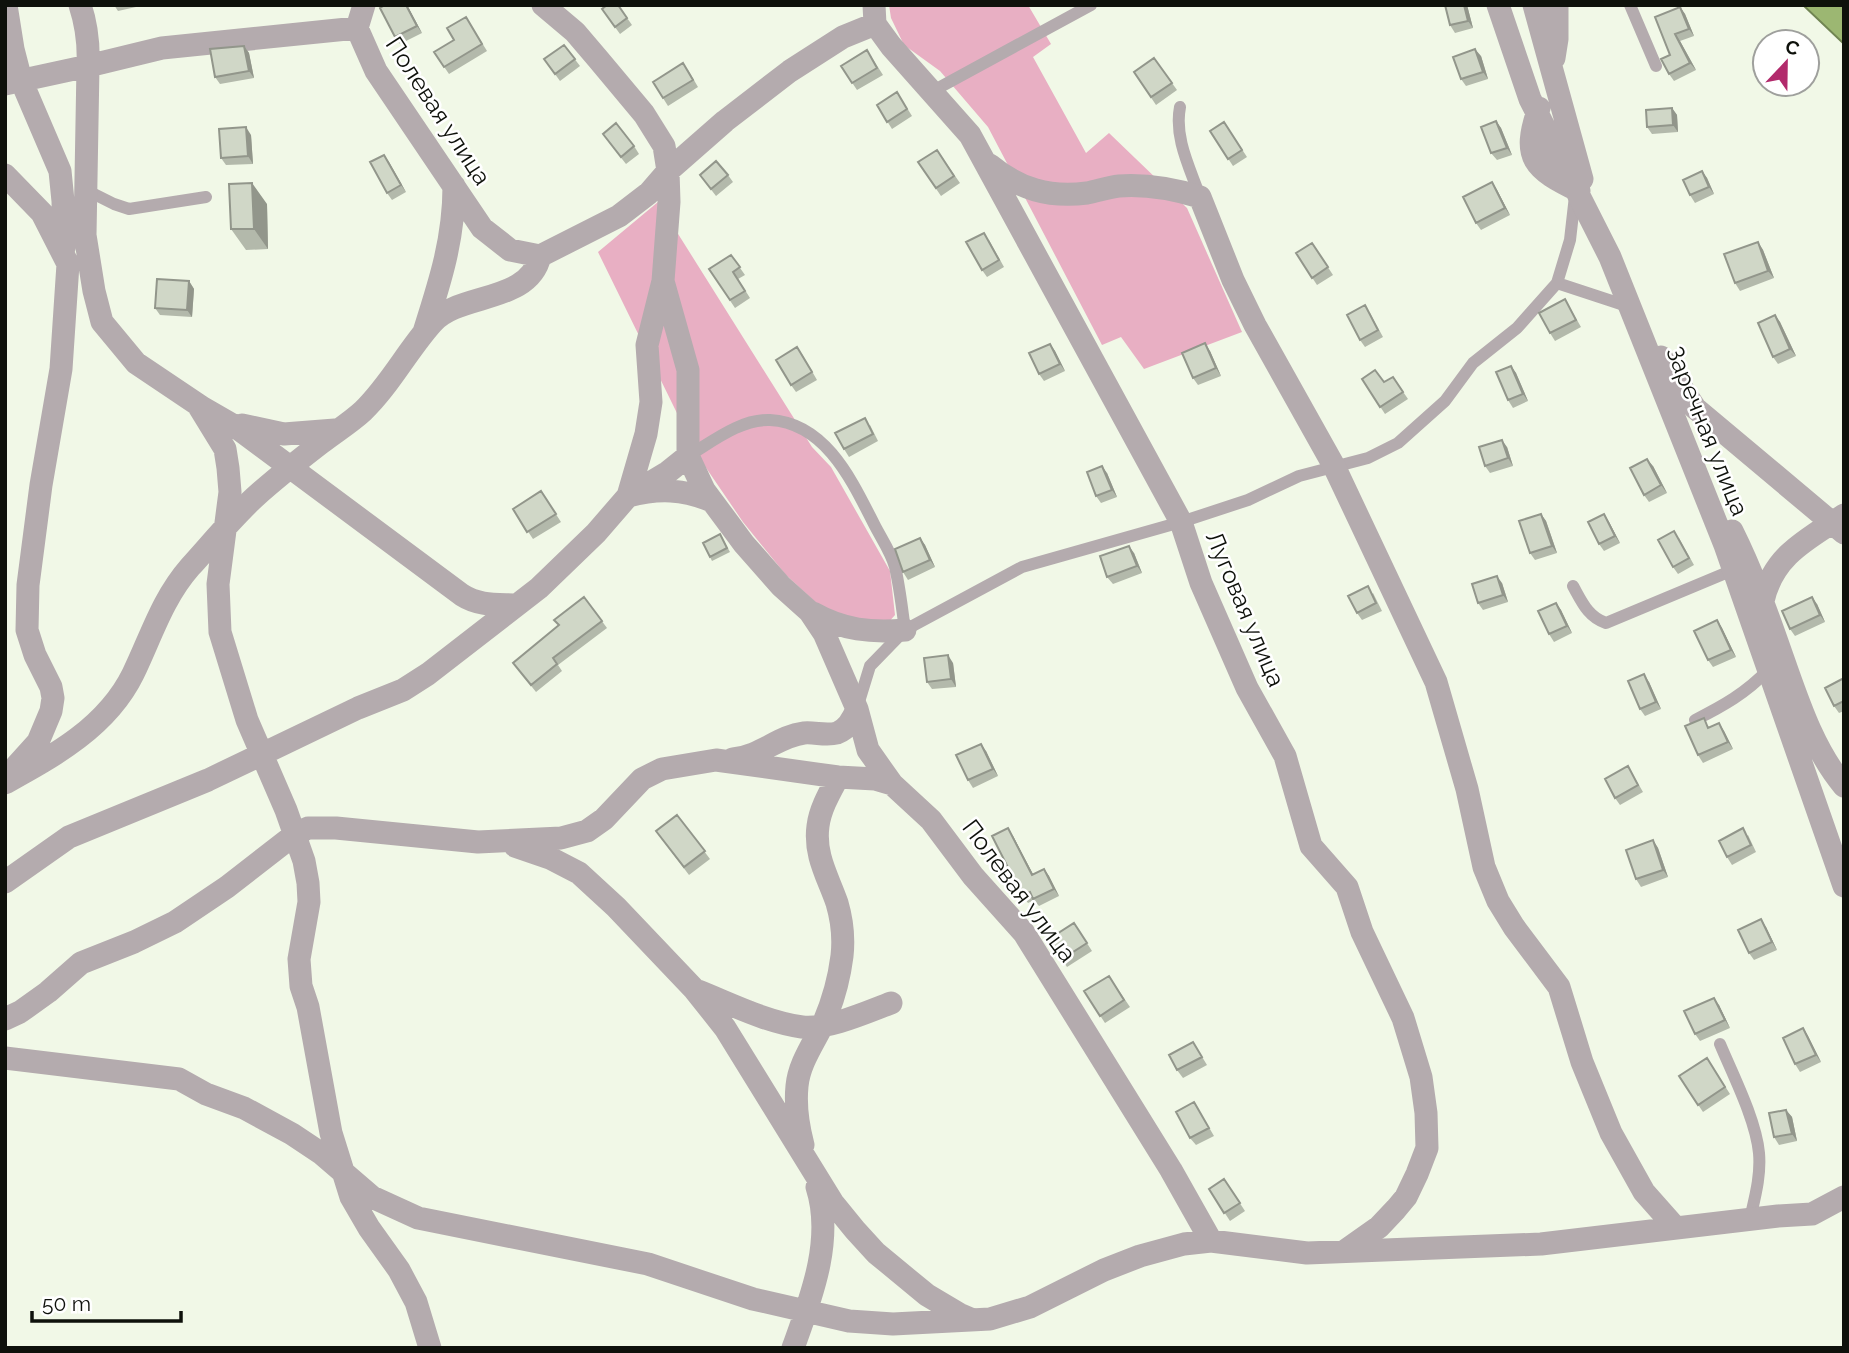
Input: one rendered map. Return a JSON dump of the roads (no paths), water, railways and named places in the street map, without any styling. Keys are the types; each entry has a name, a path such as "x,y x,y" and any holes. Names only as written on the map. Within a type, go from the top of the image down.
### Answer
{"street":[{"path":"5,780 38,742 51,711 53,698 27,630 27,611 32,545 61,369 68,264 63,241 60,171 13,82 13,49 6,5"},
{"path":"80,5 89,42 85,235 102,322"},
{"path":"357,28 364,5"},
{"name":"Полевая улица","path":"543,5 575,32 644,114 664,146 669,202 663,281 688,370 688,456 704,490 781,586 810,612 824,633 857,709 868,750 892,784 931,820 973,876 1024,933 1171,1170 1211,1241"},
{"name":"Заречная улица","path":"1498,5 1530,99 1582,193 1683,440 1733,569 1844,886"},
{"path":"1534,5 1582,193"},
{"path":"1537,113 1552,71 1557,39 1557,5"},
{"path":"5,780 69,745 115,702 132,676 152,629 172,592 188,570 254,498 364,410 387,384 434,320 459,307 524,282 538,267 540,256 619,216 649,193 668,171 725,121 790,71 875,15"},
{"name":"Луговая улица","path":"875,15 891,46 970,135 1181,522 1201,583 1247,688 1285,756 1311,846 1347,887 1362,932 1403,1018 1421,1077 1427,1148 1406,1197 1379,1227 1345,1251"},
{"name":"Полевая улица","path":"13,82 162,48 357,28 376,71 482,228 510,250 540,256"},
{"path":"983,160 1009,181 1047,193 1068,194 1117,186 1142,186 1176,190 1200,197 1233,280 1255,325 1334,466 1436,682 1467,789 1484,867 1499,901 1514,927 1559,987 1582,1062 1611,1133 1644,1192 1675,1227"},
{"path":"9,180 51,194 86,190"},
{"path":"9,180 43,213 68,264 102,322 136,363 291,467 472,601 517,605"},
{"path":"424,333 443,269 455,211 454,186"},
{"path":"1610,257 1646,331 1695,408 1840,524 1803,540 1770,578 1763,601"},
{"path":"628,496 638,470 648,424 651,380 647,345 663,281"},
{"path":"198,405 225,449 230,492 218,584 220,632 247,719 304,861 309,902 299,959 301,986 308,1007 331,1133 351,1198 399,1270 416,1302 430,1348"},
{"path":"222,419 284,435 320,433 345,427"},
{"path":"1683,440 1742,550 1763,601 1800,708 1828,768 1844,786"},
{"path":"5,882 69,837 262,755 358,708 403,690 540,588 596,533 628,496 668,472 688,456"},
{"path":"628,496 668,489 695,494 712,501"},
{"name":"Полевая улица","path":"810,612 842,627 879,633 905,630"},
{"path":"5,1020 48,992 81,963 175,922 294,835 308,828 336,828 478,842 561,838 587,831 604,819 642,779 662,769 692,762 749,756 766,750 785,738 805,733 836,733 852,722 857,709"},
{"path":"716,761 838,777 875,779 892,784"},
{"path":"793,1348 806,1312 821,1254 823,1208 798,1125 797,1087 807,1055 823,1025 837,985 842,953 843,928 818,851 818,825 827,797 838,777"},
{"path":"495,841 524,848 579,873 616,907 694,989 725,1028 833,1203 876,1253 927,1295 974,1320"},
{"path":"694,989 803,1027 854,1017 891,1003"},
{"path":"5,1058 179,1079 206,1094 244,1108 292,1134 321,1154 372,1197 418,1218 648,1264 753,1299 849,1321 893,1324 990,1319 1030,1307 1104,1270 1140,1256 1184,1244 1211,1241 1307,1253 1541,1244 1675,1227 1812,1214 1844,1197"}],"lane":[{"path":"931,92 1091,5"},
{"path":"1630,5 1657,66"},
{"path":"1180,107 1177,122 1182,147 1200,197"},
{"path":"86,190 129,209 206,197"},
{"path":"857,709 870,666 905,630 1021,567 1181,522 1248,500 1299,476 1368,458 1398,443 1418,428 1445,401 1473,363 1517,328 1557,283 1582,193"},
{"path":"1557,283 1630,307"},
{"path":"688,456 740,426 753,422 771,420 810,433 826,446 860,498 894,565 905,630"},
{"path":"1573,586 1590,614 1606,623 1733,569"},
{"path":"1695,720 1731,702 1751,688 1768,670"},
{"path":"1720,1044 1747,1110 1759,1151 1759,1176 1750,1219"}]}
